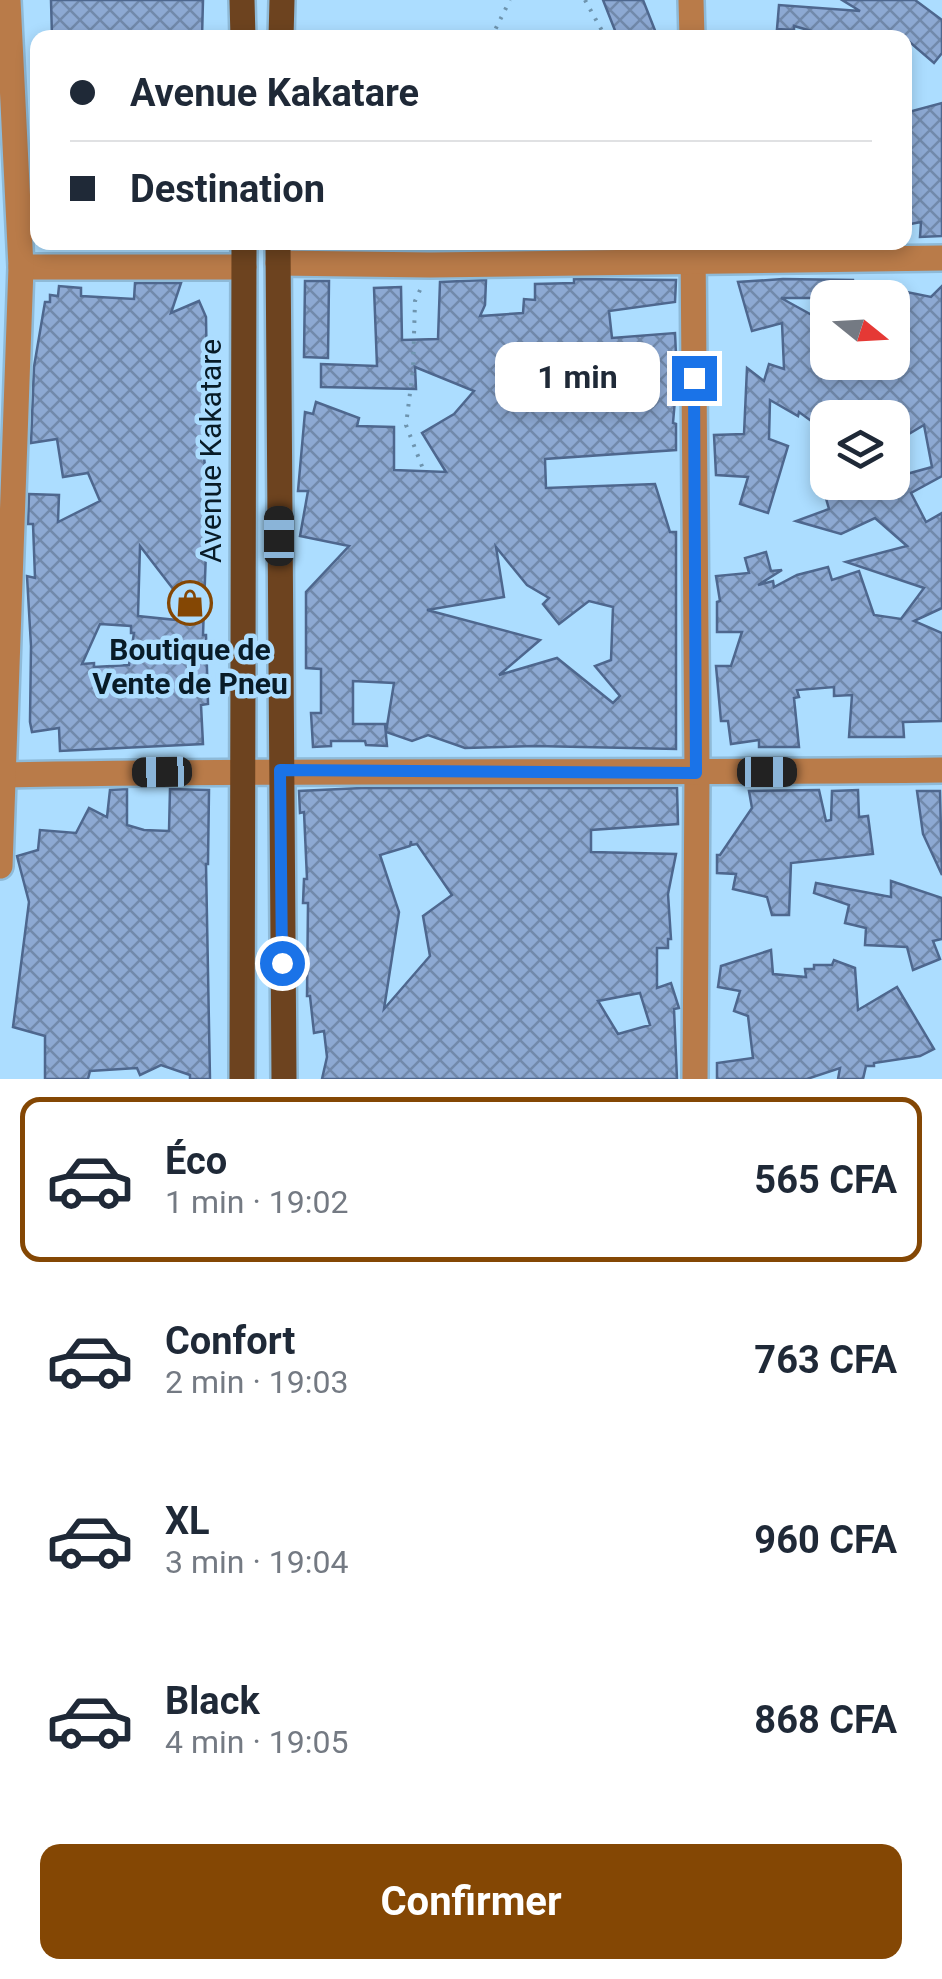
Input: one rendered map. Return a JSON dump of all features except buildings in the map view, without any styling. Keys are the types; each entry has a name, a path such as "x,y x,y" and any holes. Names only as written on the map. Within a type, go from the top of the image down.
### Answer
{"main road":[{"path":"242,0 242,30"},
{"path":"281,30 282,0"},
{"path":"278,253 284,1079"},
{"name":"Avenue Kakatare","path":"242,1079 244,255"}],"street":[{"path":"0,866 21,267 8,0"},
{"path":"691,0 692,30"},
{"path":"278,253 430,265 693,251 942,258"},
{"path":"693,251 694,1079"},
{"path":"21,267 244,255"},
{"path":"4,775 240,770 696,773 942,770"}],"path":[{"path":"494,30 510,0"},
{"path":"585,0 602,30"},
{"path":"425,474 406,425 416,302 430,265"}],"place":[{"name":"Boutique de Vente de Pneu","path":"190,603"}],"route":[{"path":"282,963 280,770 696,773 694,378"}]}
